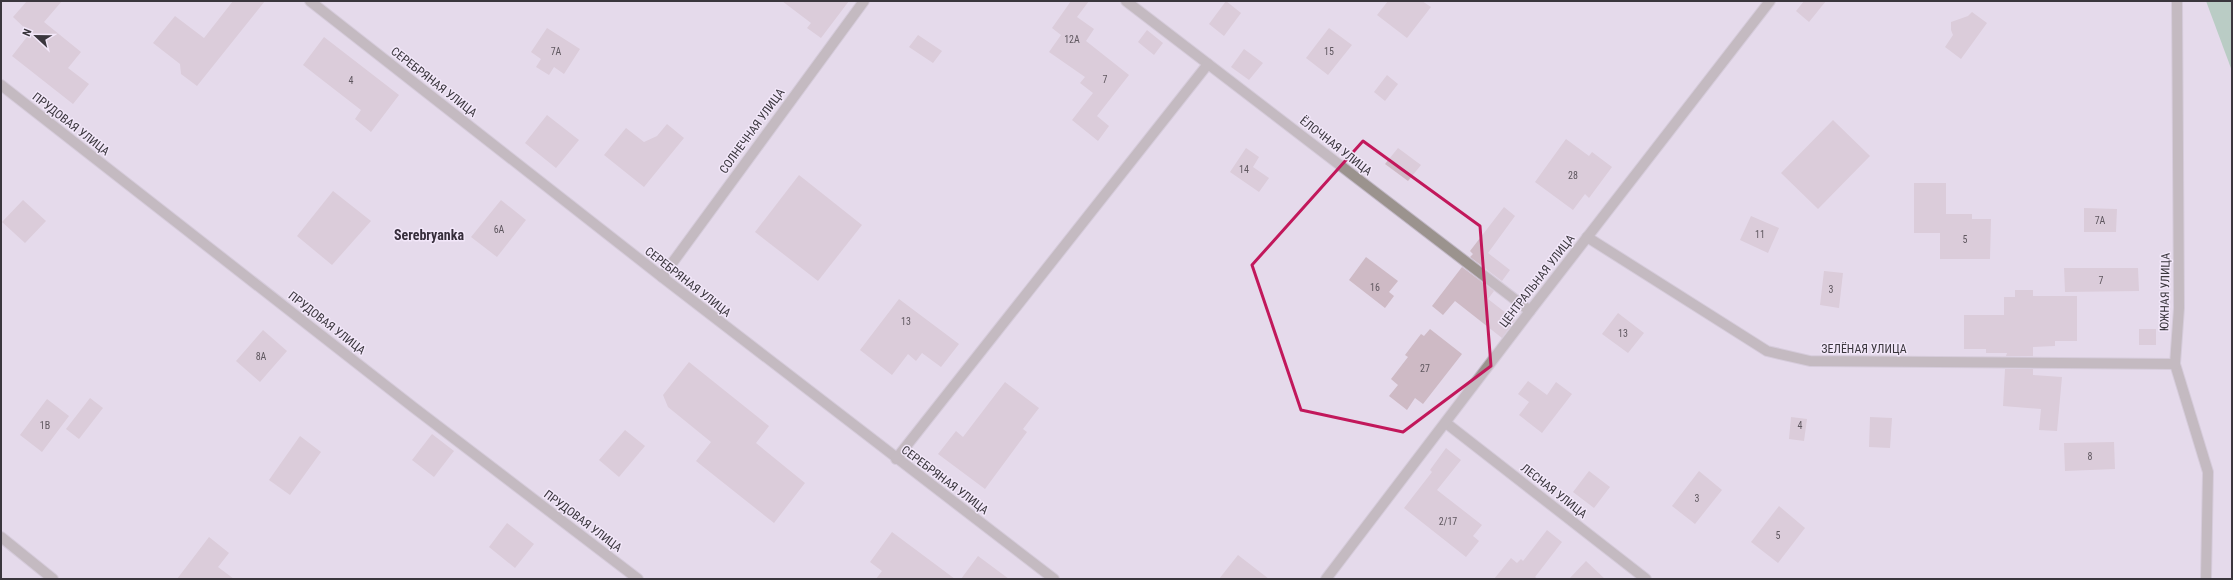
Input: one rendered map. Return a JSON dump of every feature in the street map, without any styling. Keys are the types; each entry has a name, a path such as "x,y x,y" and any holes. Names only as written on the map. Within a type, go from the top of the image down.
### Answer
{"street":[{"name":"СЕРЕБРЯНАЯ УЛИЦА","path":"310,1 896,459 1054,579"},
{"name":"СОЛНЕЧНАЯ УЛИЦА","path":"662,277 864,1"},
{"name":"ЁЛОЧНАЯ УЛИЦА","path":"1126,1 1530,311"},
{"name":"ЦЕНТРАЛЬНАЯ УЛИЦА","path":"1326,579 1530,311 1770,1"},
{"name":"ЮЖНАЯ УЛИЦА","path":"2177,1 2179,308 2175,364 2208,472 2206,579"},
{"path":"896,459 1208,64"},
{"name":"ПРУДОВАЯ УЛИЦА","path":"1,85 413,407 638,579"},
{"name":"ЗЕЛЁНАЯ УЛИЦА","path":"1587,237 1767,351 1810,361 2175,364"},
{"name":"ЛЕСНАЯ УЛИЦА","path":"1446,423 1646,579"},
{"path":"1,537 53,579"}],"highlighted area":[{"path":"1363,141 1480,226 1491,366 1403,432 1301,410 1252,265"}],"green space":[{"path":"2206,1 2232,1 2232,71"}],"building":[{"path":"27,1 62,1 44,22 81,52 68,68 89,84 73,104 12,56 30,33 13,17"},
{"path":"233,1 265,1 197,86 181,74 180,64 153,43 175,16 204,38"},
{"path":"782,1 849,1 821,38 807,28 811,23"},
{"path":"1071,1 1089,1 1077,17 1094,29 1086,41 1129,75 1097,116 1109,126 1098,141 1072,120 1093,93 1080,83 1085,77 1049,52 1061,35 1052,28"},
{"path":"1226,1 1241,13 1224,36 1209,24"},
{"path":"1388,1 1422,1 1431,7 1407,38 1377,15"},
{"path":"1804,1 1826,1 1809,22 1796,11"},
{"path":"1972,12 1987,23 1961,59 1945,47 1953,35 1951,30 1951,22 1968,16"},
{"path":"547,28 580,49 564,74 554,67 549,75 536,67 541,59 531,52"},
{"path":"1329,28 1352,45 1328,75 1306,58"},
{"path":"1147,30 1163,43 1154,55 1138,42"},
{"path":"918,35 942,51 933,63 909,47"},
{"path":"324,37 399,95 371,132 355,119 361,110 303,65"},
{"path":"1244,49 1263,63 1249,80 1231,67"},
{"path":"1387,75 1398,84 1385,101 1374,92"},
{"path":"547,115 579,140 556,168 525,143"},
{"path":"1833,120 1870,156 1818,209 1781,173"},
{"path":"667,124 684,138 644,187 604,155 626,128 644,142 657,136"},
{"path":"1566,139 1589,156 1592,152 1612,167 1589,198 1585,194 1573,210 1535,182"},
{"path":"1246,148 1259,157 1253,167 1269,178 1259,192 1230,172"},
{"path":"1398,148 1421,165 1408,181 1385,164"},
{"path":"799,175 862,225 818,281 755,232"},
{"path":"1914,183 1946,183 1946,214 1972,214 1972,219 1991,219 1990,259 1940,259 1940,233 1914,233"},
{"path":"333,191 371,221 332,265 297,236"},
{"path":"23,200 46,221 25,243 2,222"},
{"path":"501,200 526,220 497,257 471,237"},
{"path":"1504,207 1515,216 1488,253 1510,270 1502,281 1470,257 1473,254 1470,251"},
{"path":"2084,208 2117,209 2116,232 2084,232"},
{"path":"1751,216 1779,228 1768,253 1740,240"},
{"path":"1366,257 1398,281 1389,292 1394,296 1385,308 1349,280"},
{"path":"1462,267 1494,291 1488,299 1515,320 1502,338 1455,301 1443,315 1432,306"},
{"path":"2064,268 2138,268 2139,291 2065,292"},
{"path":"1824,271 1843,273 1839,308 1820,305"},
{"path":"2015,290 2033,290 2033,296 2077,296 2077,341 2055,341 2055,346 2033,347 2033,356 2006,356 2007,353 1986,353 1986,349 1964,349 1964,315 2004,315 2004,297 2015,297"},
{"path":"899,299 959,344 941,367 922,353 916,361 908,354 892,375 860,350"},
{"path":"1618,313 1644,333 1628,353 1602,334"},
{"path":"1430,329 1462,354 1423,404 1415,398 1407,410 1389,396 1398,385 1391,379 1408,357 1405,355 1421,334 1424,336"},
{"path":"2139,329 2156,329 2156,345 2139,345"},
{"path":"263,330 287,351 260,382 236,361"},
{"path":"689,362 769,426 756,443 805,483 774,523 696,461 711,442 668,407 663,395"},
{"path":"2005,369 2033,369 2033,375 2062,377 2057,431 2039,430 2041,409 2003,406"},
{"path":"1528,381 1547,395 1556,382 1572,394 1542,433 1519,415 1529,402 1518,394"},
{"path":"1005,382 1039,408 1023,429 1027,432 985,489 938,454 956,431 963,437"},
{"path":"90,398 103,408 79,439 66,429"},
{"path":"47,399 69,416 42,452 20,435"},
{"path":"1791,417 1807,419 1804,441 1789,439"},
{"path":"1870,417 1892,418 1890,448 1869,447"},
{"path":"625,430 645,446 619,477 599,460"},
{"path":"432,434 454,451 434,477 412,460"},
{"path":"300,436 321,452 290,495 269,480"},
{"path":"2114,442 2115,469 2065,471 2064,443"},
{"path":"1446,448 1461,460 1437,490 1482,525 1473,536 1479,541 1466,557 1404,508 1432,472 1430,470"},
{"path":"1589,471 1610,487 1594,508 1573,492"},
{"path":"1699,471 1722,490 1695,524 1672,506"},
{"path":"1779,506 1805,528 1778,563 1751,542"},
{"path":"507,523 534,544 515,568 489,547"},
{"path":"1547,530 1562,542 1535,577 1538,579 1494,579 1511,558 1517,563 1521,559 1523,561"},
{"path":"892,532 955,579 876,579 882,571 870,562"},
{"path":"209,537 229,553 218,567 234,579 177,579"},
{"path":"1238,555 1269,579 1219,579"},
{"path":"978,556 1009,579 961,579"},
{"path":"1586,561 1605,579 1569,579"}],"district":[{"name":"Serebryanka","path":"429,235"}]}
